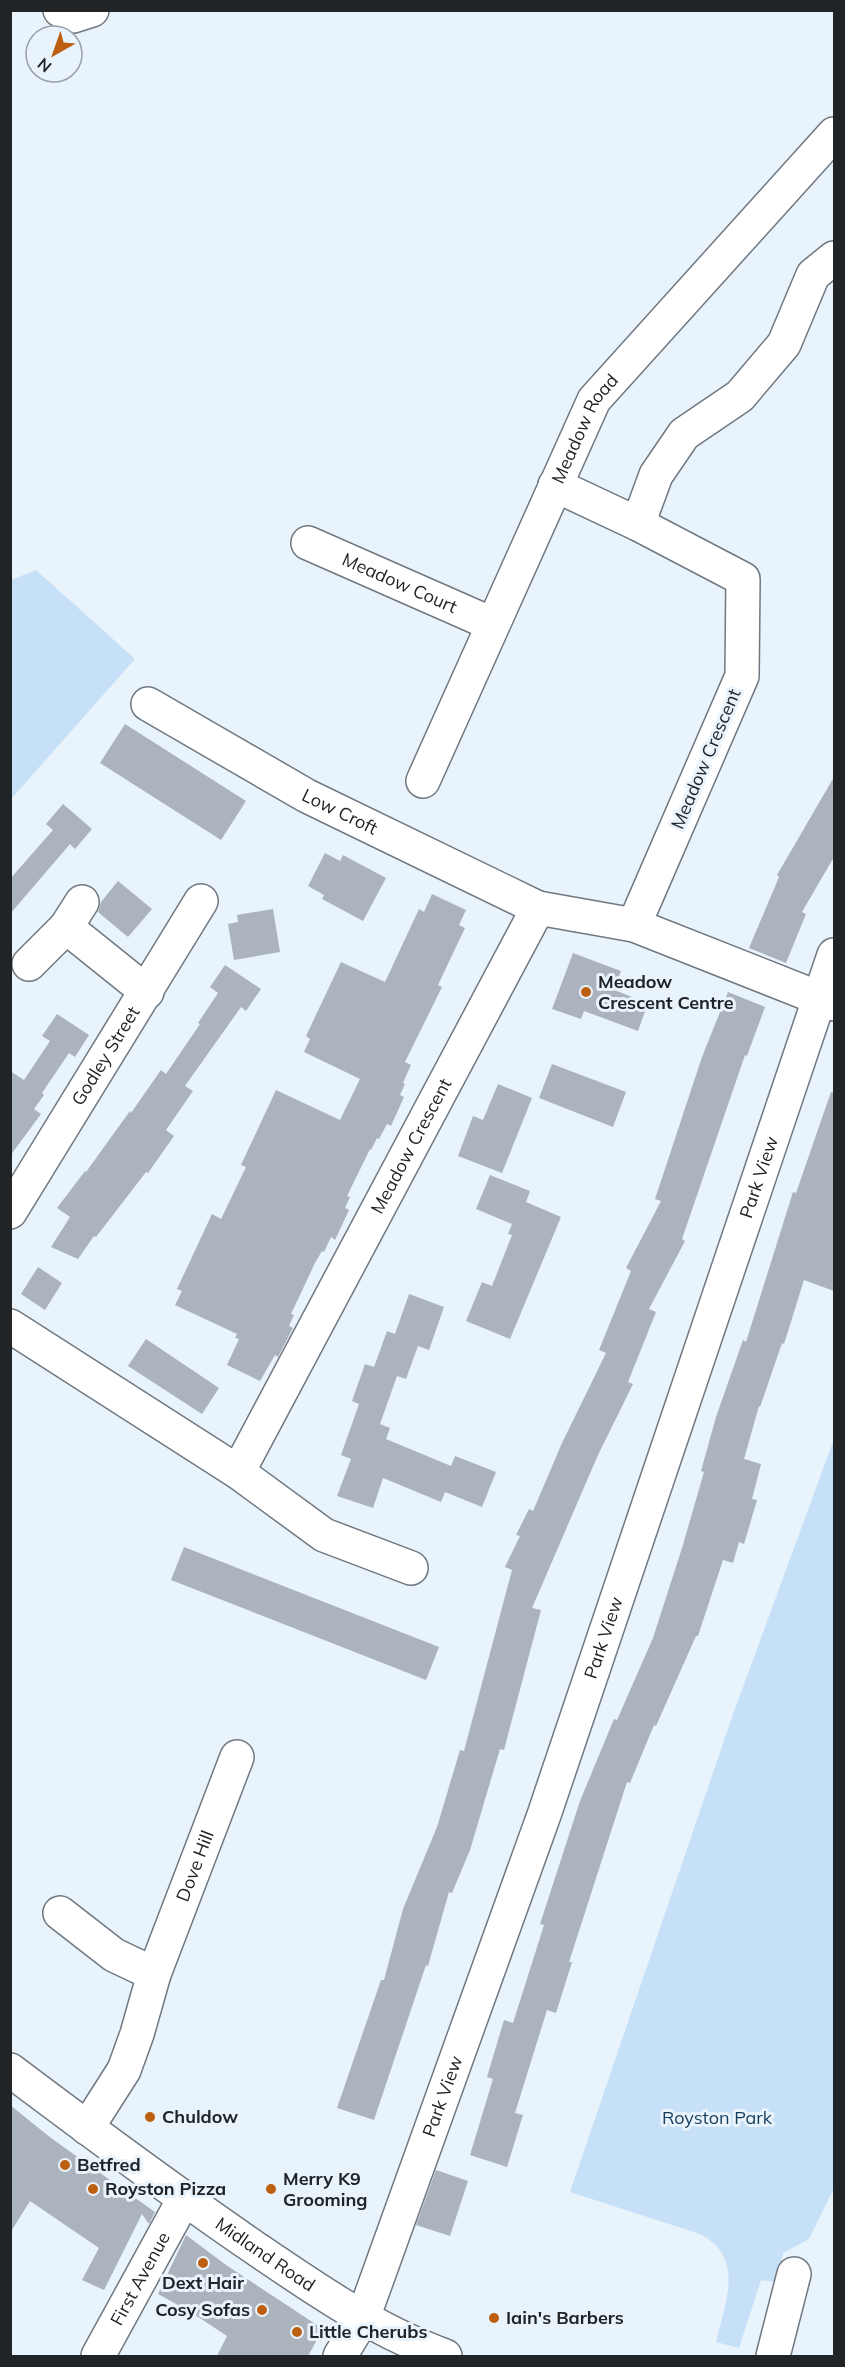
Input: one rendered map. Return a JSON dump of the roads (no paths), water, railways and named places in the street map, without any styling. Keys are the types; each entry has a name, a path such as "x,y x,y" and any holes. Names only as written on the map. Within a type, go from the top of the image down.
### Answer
{"street":[{"path":"60,10 74,16 92,10"},
{"name":"Meadow Road","path":"423,781 594,400 834,134"},
{"path":"638,524 656,475 684,434 740,396 784,344 813,275 834,258"},
{"name":"Meadow Crescent","path":"555,485 638,524 743,579 742,676 634,925"},
{"name":"Meadow Court","path":"308,543 492,624"},
{"name":"Low Croft","path":"148,704 307,796 538,908"},
{"name":"Godley Street","path":"12,1207 147,992 201,901"},
{"path":"538,908 634,925 827,1001"},
{"name":"Meadow Crescent","path":"238,1472 538,908"},
{"path":"29,964 74,914 147,992"},
{"name":"Park View","path":"340,2356 363,2318 548,1804 827,1001 834,955"},
{"path":"10,1326 238,1472 324,1535 411,1568"},
{"name":"Dove Hill","path":"87,2128 124,2070 154,1974 237,1757"},
{"path":"60,1914 114,1955 154,1974"},
{"name":"Midland Road","path":"10,2070 184,2199 329,2298 421,2348 445,2356"},
{"name":"First Avenue","path":"98,2356 184,2199"},
{"path":"773,2356 794,2274"}],"place":[{"name":"Meadow Crescent Centre","path":"586,992"},
{"name":"Chuldow","path":"150,2117"},
{"name":"Betfred","path":"65,2165"},
{"name":"Royston Pizza","path":"93,2189"},
{"name":"Merry K9 Grooming","path":"271,2189"},
{"name":"Dext Hair","path":"203,2263"},
{"name":"Cosy Sofas","path":"262,2310"},
{"name":"Iain's Barbers","path":"494,2318"},
{"name":"Little Cherubs","path":"297,2332"}],"park label":[{"name":"Royston Park","path":"717,2118"}]}
